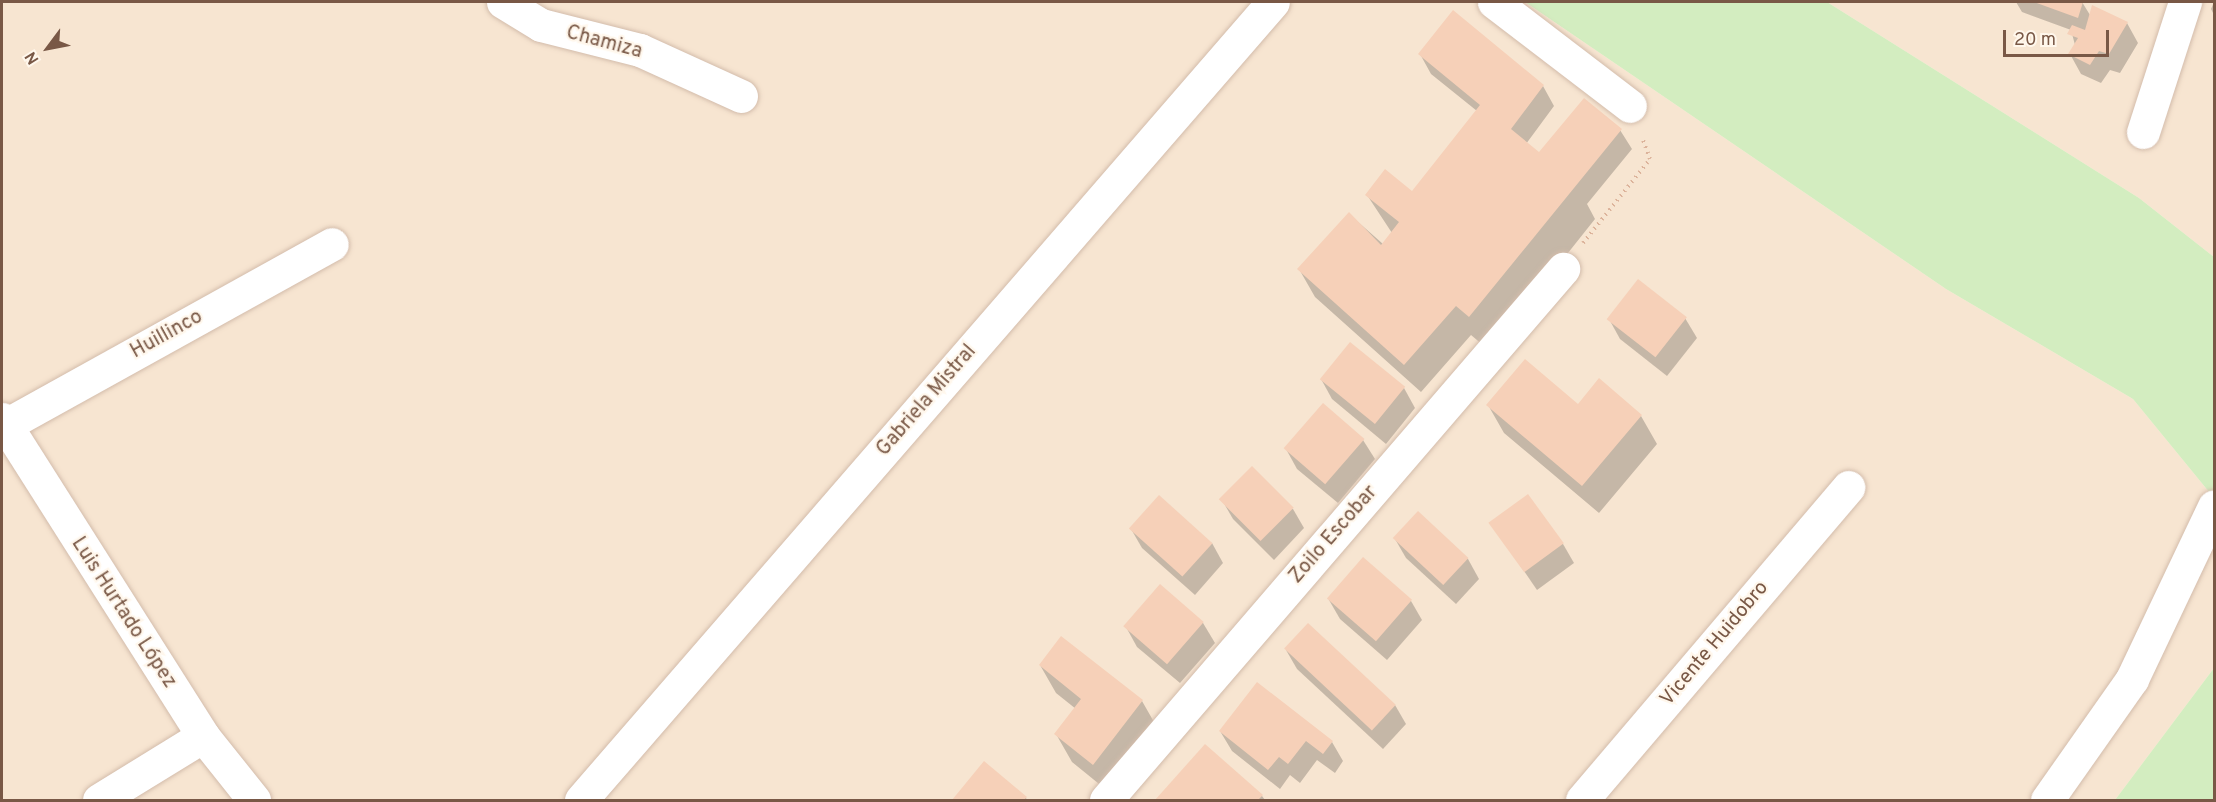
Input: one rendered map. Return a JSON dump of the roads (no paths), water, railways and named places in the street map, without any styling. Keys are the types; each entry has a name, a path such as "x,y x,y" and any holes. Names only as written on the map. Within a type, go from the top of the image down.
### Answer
{"street":[{"name":"Chamiza","path":"503,2 541,25 640,50 741,96"},
{"name":"Gabriela Mistral","path":"581,801 1273,2"},
{"path":"1494,2 1630,106"},
{"path":"2143,132 2185,2"},
{"name":"Huillinco","path":"3,423 332,244"},
{"name":"Zoilo Escobar","path":"1106,801 1563,269"},
{"name":"Luis Hurtado López","path":"3,423 203,736 254,801"},
{"name":"Vicente Huidobro","path":"1582,801 1848,487"},
{"path":"2047,801 2132,679 2214,506"},
{"path":"99,801 203,736"}]}
